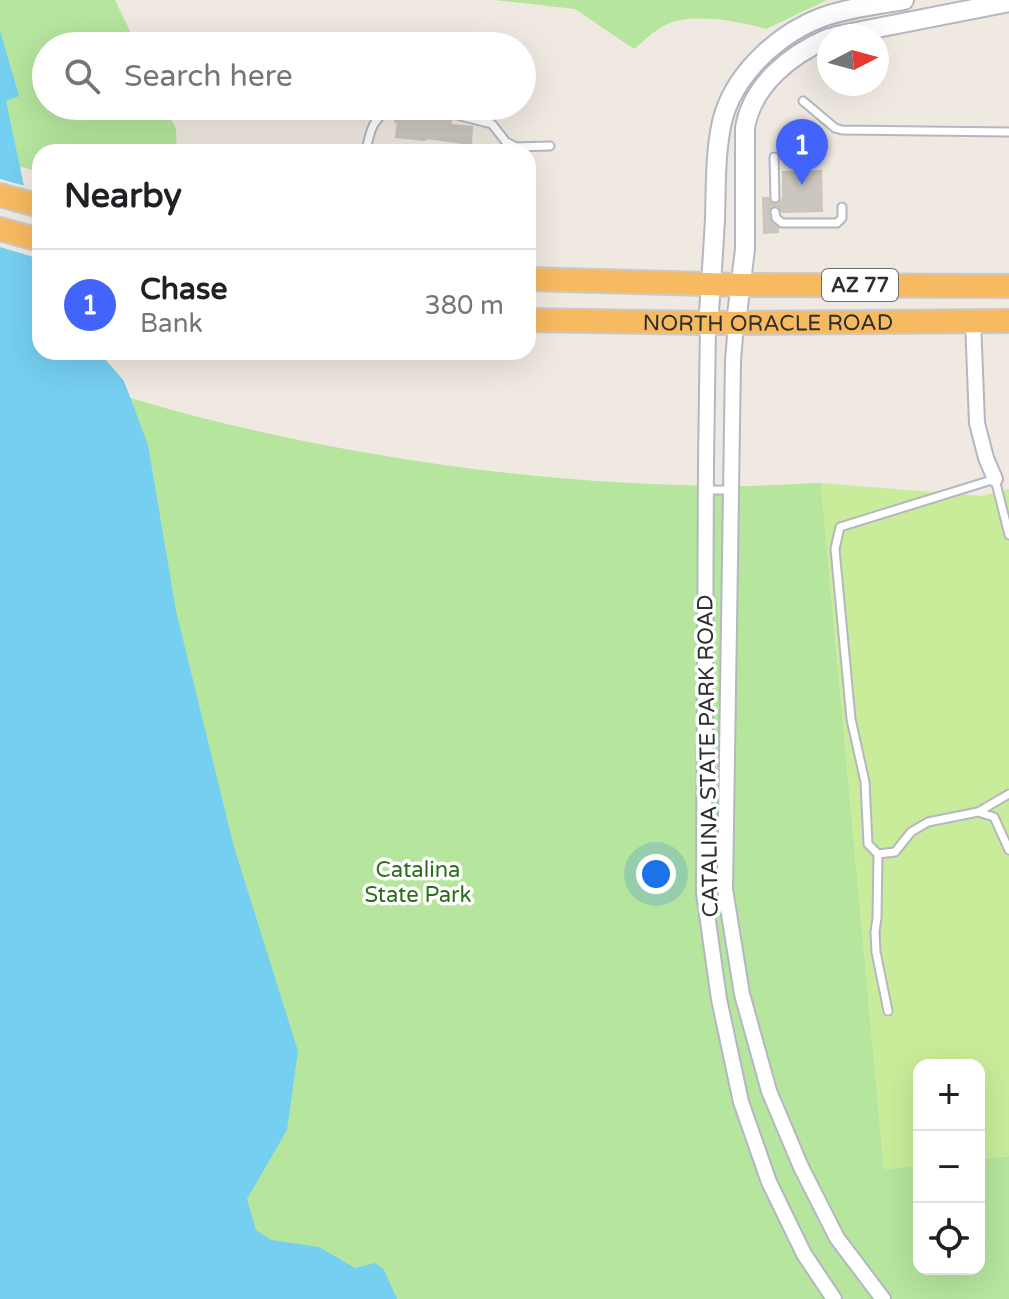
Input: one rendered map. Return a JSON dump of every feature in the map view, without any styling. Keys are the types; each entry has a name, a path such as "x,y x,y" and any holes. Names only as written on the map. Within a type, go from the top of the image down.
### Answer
{"highway":[{"path":"0,195 32,204"},
{"path":"0,229 32,238"},
{"name":"NORTH ORACLE ROAD","path":"536,279 741,285 1009,286"},
{"name":"NORTH ORACLE ROAD","path":"536,320 708,323 1009,321"}],"street":[{"name":"CATALINA STATE PARK ROAD","path":"834,1299 804,1254 769,1182 741,1102 719,999 704,893 708,323 718,144 726,107 745,76 773,47 803,26 834,14 904,0"},
{"path":"889,26 1009,2"},
{"path":"736,323 745,249 747,116 774,75 803,50 817,44"},
{"path":"973,321 977,423 995,479"},
{"name":"CATALINA STATE PARK ROAD","path":"736,323 725,889 742,994 769,1091 801,1167 837,1238 883,1299"}],"lane":[{"path":"803,101 835,128 842,130 1009,132"},
{"path":"367,144 370,128 377,120"},
{"path":"476,120 492,124 510,144"},
{"path":"536,146 550,146"},
{"path":"774,157 775,198"},
{"path":"775,212 782,223 837,223 842,218 842,207"},
{"path":"888,1011 875,942 878,854 868,844 865,782 851,719 835,549 840,527 995,479 1009,535"},
{"path":"706,490 731,490"},
{"path":"878,854 895,852 911,832 928,822 978,812 1009,794"},
{"path":"978,812 994,817 1009,850"}],"green space":[{"path":"0,0 115,0 130,32 32,32 32,120 172,120 177,144 32,144 32,170 0,161"},
{"path":"495,0 827,0 766,29 715,19 675,21 661,27 634,49 575,9"},
{"name":"Catalina State Park","path":"0,355 202,418 400,458 534,476 601,481 736,486 821,483 884,1169 913,1167 913,1275 985,1275 985,1158 1009,1156 1009,1299 0,1299"},
{"path":"821,483 982,496 1009,489 1009,1156 985,1158 985,1059 913,1059 913,1167 884,1169"}],"water":[{"path":"0,31 19,96 6,101 32,211 32,360 106,360 124,381 148,445 176,611 234,847 298,1051 287,1130 247,1199 256,1230 271,1240 319,1247 355,1268 375,1263 384,1270 397,1299 0,1299"}],"pier":[{"path":"0,179 29,187 32,197 32,257 0,247"}],"building":[{"path":"451,120 451,125 472,127 471,144 396,137 398,123 395,122"},
{"path":"821,171 822,211 782,212 778,206 773,206 769,210 770,219 778,232 764,233 763,198 774,204 783,198 783,172"}],"place":[{"name":"Chase","path":"802,185"}]}
